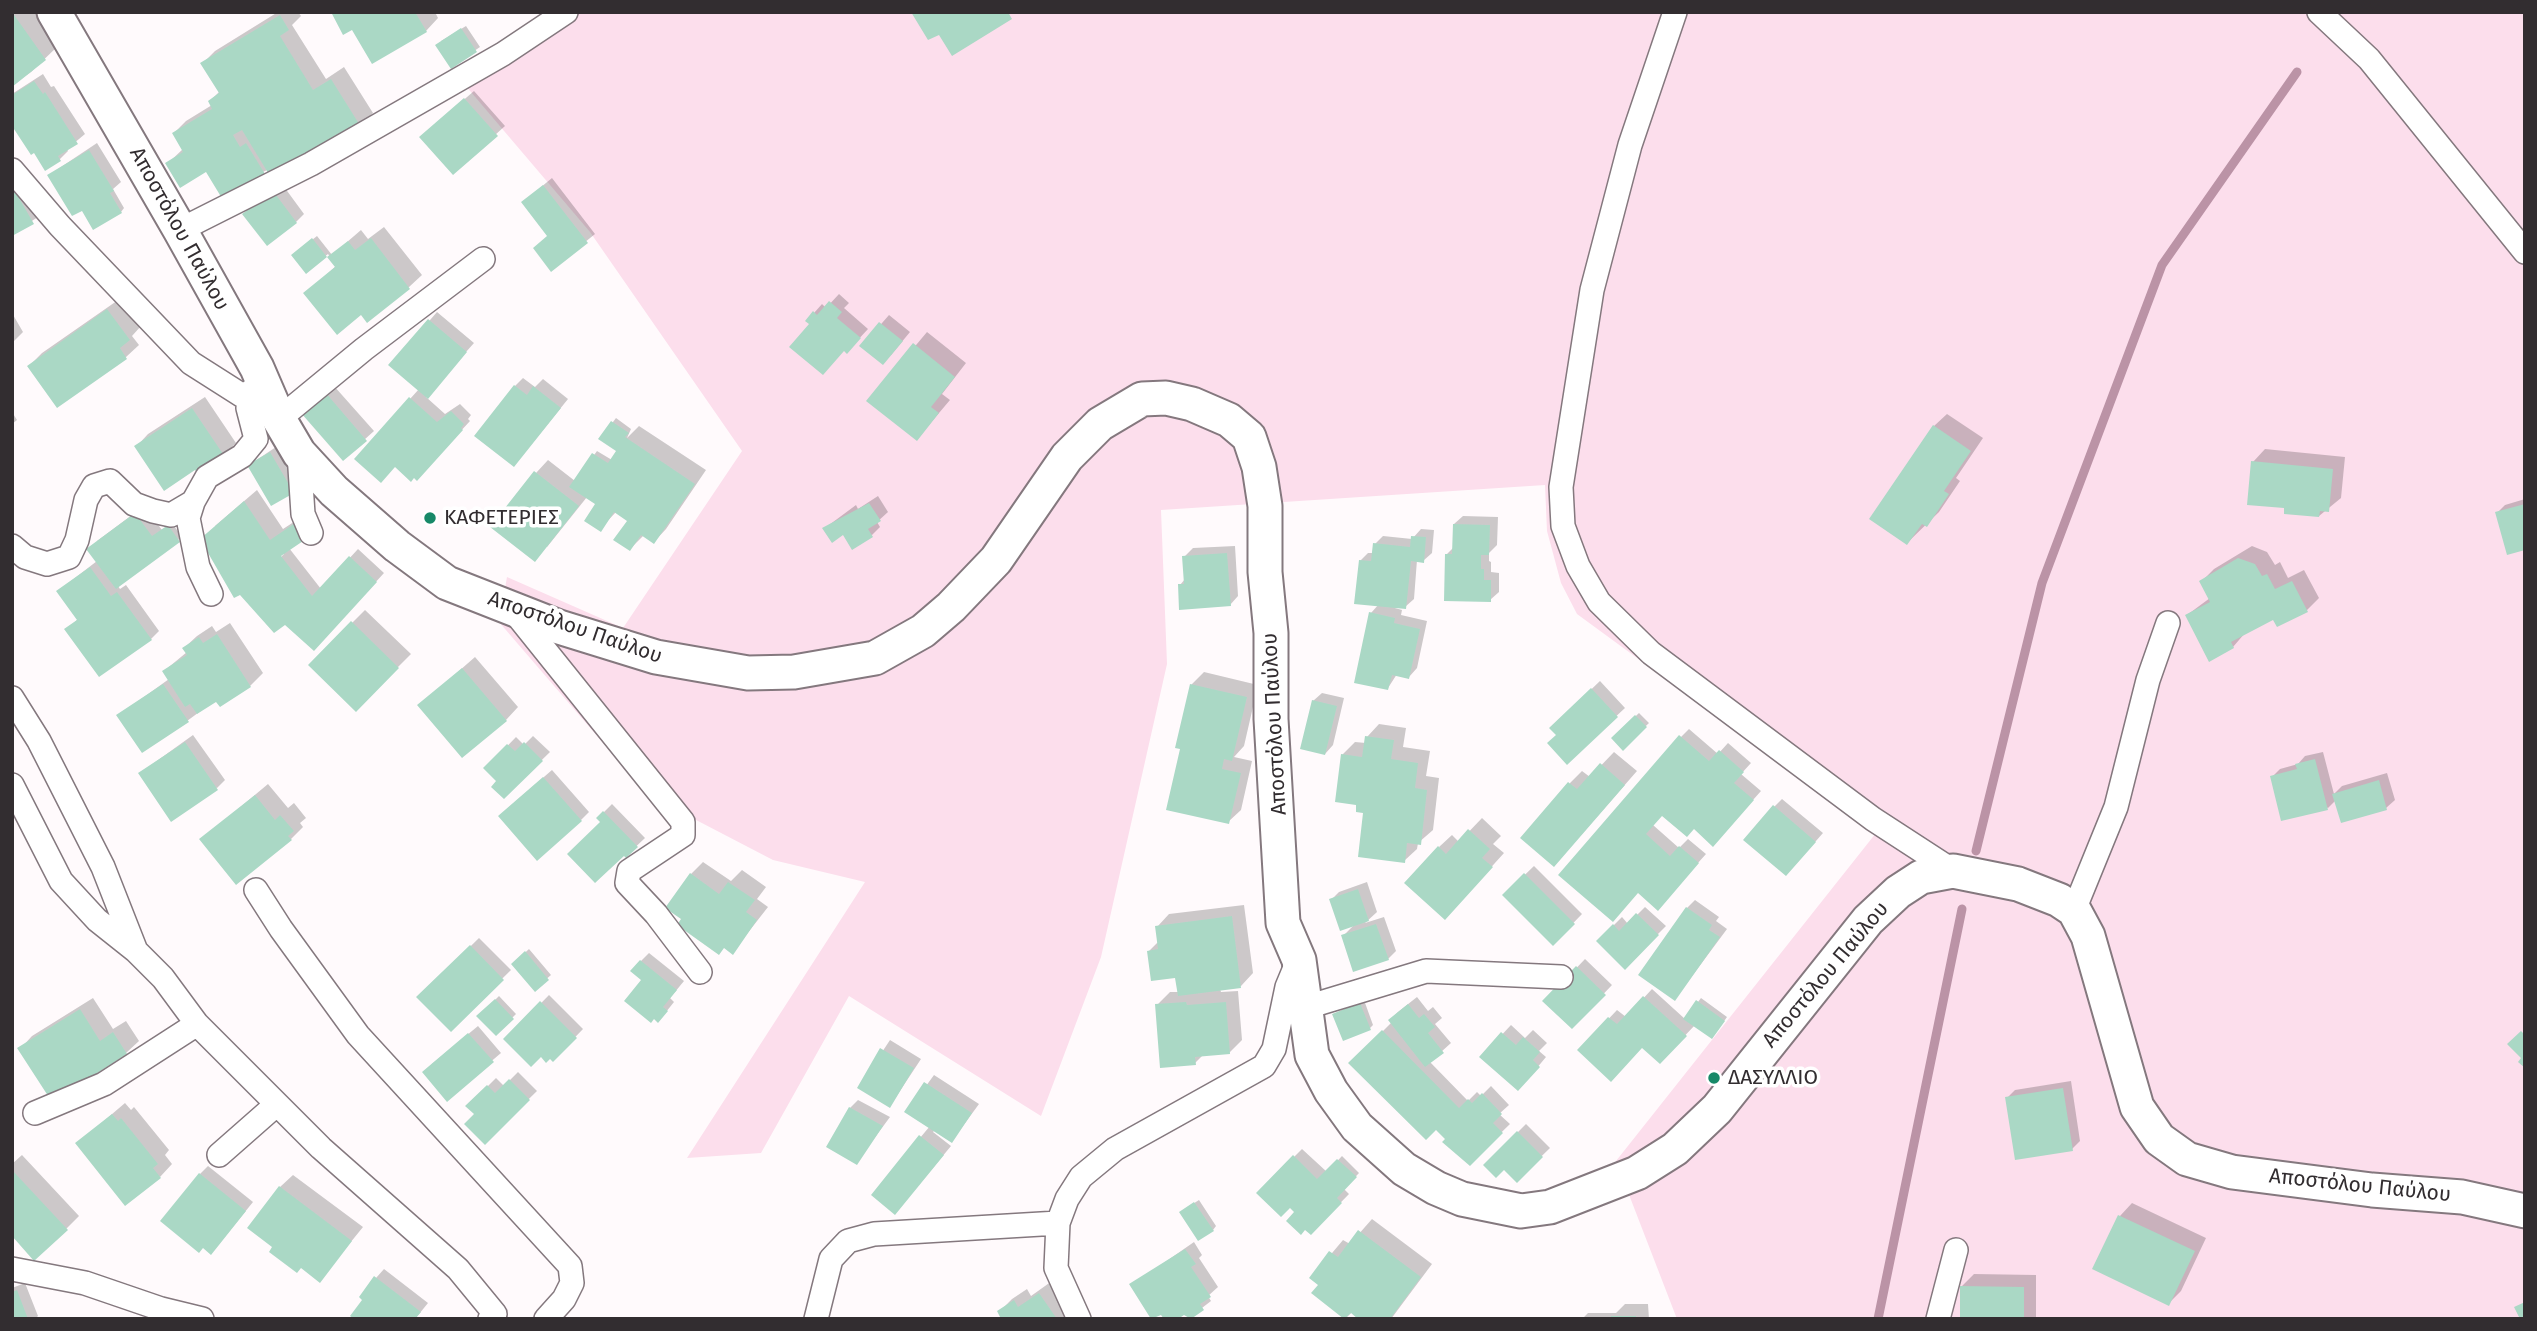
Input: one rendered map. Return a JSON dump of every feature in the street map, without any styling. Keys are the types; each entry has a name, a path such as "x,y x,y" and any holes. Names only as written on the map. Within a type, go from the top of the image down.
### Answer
{"street":[{"name":"Αποστόλου Παύλου","path":"54,12 180,230 253,383 299,453 334,491 397,546 447,583 605,643 710,668 748,673 794,672 875,658 923,631 951,607 996,560 1067,457 1100,424 1142,399 1166,398 1210,410 1229,420 1249,437 1259,467 1265,506 1265,572 1271,633 1271,719 1283,922 1299,960 1312,1055 1331,1091 1357,1127 1395,1162 1437,1188 1462,1199 1521,1211 1550,1207 1637,1173 1675,1149 1717,1109 1868,920 1898,892 1921,877 1953,871 2018,884 2059,900 2074,910 2088,936 2137,1107 2150,1129 2169,1148 2187,1159 2232,1172 2372,1190 2462,1197 2525,1211"},
{"path":"180,230 311,164 503,54 566,12"},
{"path":"1675,12 1630,145 1595,278 1561,486 1563,526 1578,566 1599,602 1651,653 1873,818 1953,871"},
{"path":"2319,12 2369,59 2525,252"},
{"path":"12,170 60,226 191,363 253,383 248,408 256,439 252,447 207,477 192,502 188,518 190,539 198,567 211,594"},
{"path":"279,419 364,348 484,259"},
{"path":"299,453 302,506 311,533"},
{"path":"12,545 25,557 47,564 69,557 77,540 86,500 94,486 110,481 134,504 153,511 171,515 192,502"},
{"path":"512,609 683,822 683,835 629,871 627,883 656,914 700,972"},
{"path":"2074,910 2116,807 2148,680 2168,622"},
{"path":"12,698 39,741 103,867 136,951"},
{"path":"12,785 61,881 97,920 136,951 163,978 197,1024 321,1148 458,1269 494,1317"},
{"path":"256,890 358,1035 570,1265 572,1283 565,1299 546,1319"},
{"path":"1079,1319 1056,1268 1058,1223 1067,1199 1081,1177 1115,1149 1167,1123 1264,1066 1274,1049 1287,987 1299,960"},
{"path":"1307,1007 1426,971 1561,976"},
{"path":"35,1113 104,1084 197,1024"},
{"path":"219,1155 276,1104"},
{"path":"816,1319 831,1259 848,1241 874,1234 1058,1223"},
{"path":"1938,1319 1956,1250"},
{"path":"12,1269 85,1283 160,1309 202,1319"}],"shaded area":[{"path":"554,12 2525,12 2525,1319 1677,1319 1616,1161 1876,833 1577,614 1561,583 1547,531 1545,485 1161,510 1167,664 1101,957 1041,1116 849,996 761,1153 687,1158 865,882 773,860 648,795 499,622 507,577 623,628 742,451 590,232 459,78"}],"building":[{"path":"12,12 46,60 12,87"},
{"path":"331,12 415,12 427,32 372,64 352,30 343,35"},
{"path":"911,12 1008,12 1012,19 952,56 939,35 928,40"},
{"path":"280,15 289,30 280,36 313,90 331,79 361,127 273,181 242,130 233,135 240,147 246,143 265,174 223,200 206,172 180,188 165,163 183,152 172,133 212,109 208,101 219,93 200,63"},
{"path":"461,28 477,52 451,69 435,45"},
{"path":"34,81 43,94 45,92 78,144 58,156 61,161 45,171 12,126 12,95"},
{"path":"464,98 498,136 453,175 419,137"},
{"path":"89,150 114,191 110,193 122,213 93,230 82,211 72,216 47,175"},
{"path":"543,185 588,243 551,272 533,248 547,236 521,202"},
{"path":"12,186 34,224 12,236"},
{"path":"273,191 297,223 267,246 242,214"},
{"path":"312,238 327,257 306,274 291,255"},
{"path":"371,238 410,289 367,323 361,315 337,335 303,293 335,267 327,257 348,241 355,250"},
{"path":"829,301 842,312 837,318 861,338 847,354 844,351 823,375 789,347 809,324 805,321 813,311 817,315"},
{"path":"107,309 130,340 120,348 127,359 57,408 27,366"},
{"path":"428,319 467,352 428,399 388,365"},
{"path":"879,322 903,341 883,365 859,346"},
{"path":"913,343 955,377 931,407 939,413 917,441 866,401"},
{"path":"514,385 527,395 533,386 561,408 514,467 474,436"},
{"path":"325,392 367,441 343,461 301,413"},
{"path":"409,397 437,422 451,411 464,424 461,428 463,430 417,481 414,478 411,482 395,467 381,483 354,459"},
{"path":"192,408 225,457 198,474 195,470 164,491 134,446"},
{"path":"611,421 629,433 625,437 695,484 654,544 641,535 630,551 613,540 627,521 614,512 601,532 584,521 595,504 569,487 592,453 608,463 616,451 598,439"},
{"path":"1933,425 1971,451 1944,491 1949,494 1927,527 1922,524 1907,545 1869,519"},
{"path":"270,452 294,493 271,506 247,465"},
{"path":"2251,461 2333,469 2329,512 2320,511 2319,517 2284,514 2284,508 2247,505"},
{"path":"534,471 579,506 535,562 490,527"},
{"path":"244,501 270,540 298,521 309,537 281,556 312,596 349,556 377,582 314,651 285,625 274,633 240,595 234,598 200,539"},
{"path":"869,503 881,521 868,529 873,537 852,550 843,535 832,543 822,528"},
{"path":"2525,504 2525,550 2507,555 2495,512"},
{"path":"135,513 152,536 168,525 180,542 116,589 86,549"},
{"path":"1453,524 1490,525 1489,555 1481,555 1481,569 1484,569 1484,580 1491,580 1491,602 1444,601 1445,554 1452,554"},
{"path":"1411,536 1426,537 1424,563 1411,561 1406,609 1354,604 1359,560 1371,561 1373,543 1410,547"},
{"path":"1227,553 1231,606 1179,610 1178,584 1184,584 1182,556"},
{"path":"2238,558 2255,564 2262,576 2267,574 2275,589 2292,581 2308,612 2277,627 2273,620 2231,642 2234,648 2209,662 2185,615 2210,602 2199,581"},
{"path":"90,567 111,596 117,592 152,640 99,677 64,629 77,620 56,591"},
{"path":"1369,612 1395,618 1394,623 1420,629 1409,679 1392,675 1388,690 1354,683"},
{"path":"351,621 399,668 356,712 308,665"},
{"path":"217,634 251,687 220,707 216,702 197,714 190,704 185,707 162,671 187,655 182,648 199,637 203,643"},
{"path":"462,668 507,721 462,758 417,705"},
{"path":"163,684 189,722 142,753 116,715"},
{"path":"1190,684 1247,697 1232,761 1224,759 1222,769 1241,773 1229,824 1166,810 1180,749 1175,748"},
{"path":"1591,688 1618,717 1567,765 1547,743 1556,735 1549,728"},
{"path":"1312,700 1337,706 1325,755 1300,749"},
{"path":"1635,715 1647,727 1623,751 1611,738"},
{"path":"1679,735 1709,761 1719,750 1744,772 1734,783 1754,800 1713,847 1694,829 1687,837 1662,816 1646,834 1670,856 1679,846 1699,863 1658,911 1638,893 1613,922 1558,875"},
{"path":"1365,736 1394,740 1391,759 1418,763 1415,788 1427,790 1421,845 1407,843 1405,863 1358,857 1363,813 1356,812 1356,805 1335,802 1341,754 1362,757"},
{"path":"185,742 218,790 171,822 138,773"},
{"path":"524,742 543,761 504,799 491,787 496,781 483,768 507,744 515,751"},
{"path":"2315,759 2328,810 2281,821 2270,776 2297,769 2295,764"},
{"path":"1600,763 1625,785 1554,867 1520,838 1568,782 1577,789"},
{"path":"543,777 582,821 537,861 498,816"},
{"path":"2379,780 2387,810 2341,823 2332,794"},
{"path":"255,795 275,820 280,815 294,831 288,836 292,840 236,885 199,839"},
{"path":"1773,805 1816,842 1786,876 1743,840"},
{"path":"603,811 638,847 595,883 567,854 600,822 596,818"},
{"path":"1468,829 1490,849 1482,858 1493,867 1445,920 1404,883 1438,846 1446,854"},
{"path":"690,873 719,894 728,882 755,900 746,912 757,920 733,955 724,948 719,955 677,925 681,919 665,908"},
{"path":"1524,873 1575,924 1553,946 1502,895"},
{"path":"1358,889 1369,921 1340,931 1329,899"},
{"path":"1686,907 1712,925 1709,930 1720,937 1675,1001 1638,975"},
{"path":"1636,913 1659,935 1625,970 1596,941 1613,924 1619,931"},
{"path":"1232,916 1241,988 1178,996 1175,978 1151,981 1147,951 1158,949 1155,926"},
{"path":"1376,924 1389,960 1353,972 1341,935"},
{"path":"470,945 504,980 451,1032 416,997"},
{"path":"525,951 549,980 535,992 511,964"},
{"path":"640,960 677,990 663,1007 668,1011 658,1023 654,1019 651,1023 624,1001 641,980 630,971"},
{"path":"1576,966 1606,995 1572,1029 1542,1001"},
{"path":"1643,996 1687,1036 1660,1064 1642,1048 1611,1082 1577,1050 1608,1017 1617,1024"},
{"path":"495,999 514,1019 496,1036 476,1016"},
{"path":"1696,1000 1725,1021 1712,1039 1683,1019"},
{"path":"540,1001 577,1038 553,1062 550,1059 546,1063 541,1057 531,1067 503,1039"},
{"path":"1186,1002 1187,1005 1226,1002 1230,1054 1195,1057 1196,1065 1160,1068 1155,1004"},
{"path":"1360,1003 1371,1030 1343,1041 1332,1014"},
{"path":"1408,1004 1419,1018 1424,1014 1435,1027 1428,1033 1444,1053 1425,1067 1388,1020"},
{"path":"80,1009 100,1041 113,1032 127,1054 52,1102 17,1048"},
{"path":"1382,1030 1459,1108 1468,1099 1472,1103 1482,1093 1502,1114 1493,1123 1503,1133 1470,1166 1442,1142 1445,1139 1436,1130 1426,1140 1348,1063"},
{"path":"2521,1031 2525,1035 2525,1068 2518,1062 2521,1058 2507,1044"},
{"path":"1501,1032 1516,1045 1523,1037 1540,1052 1533,1060 1540,1067 1518,1091 1479,1057"},
{"path":"468,1033 494,1062 447,1102 422,1072"},
{"path":"880,1048 914,1068 890,1108 857,1088"},
{"path":"509,1079 530,1100 485,1145 464,1124 474,1114 465,1106 487,1085 495,1093"},
{"path":"924,1082 972,1113 952,1143 904,1112"},
{"path":"2063,1088 2073,1151 2015,1160 2005,1097"},
{"path":"849,1107 883,1126 857,1165 826,1147"},
{"path":"112,1114 118,1121 121,1118 158,1164 153,1168 161,1178 125,1206 75,1143"},
{"path":"1517,1131 1543,1157 1517,1183 1504,1170 1496,1178 1483,1165"},
{"path":"919,1135 944,1155 895,1215 871,1195"},
{"path":"1293,1155 1317,1179 1337,1159 1357,1177 1337,1198 1342,1203 1311,1235 1305,1230 1301,1235 1286,1221 1294,1212 1290,1208 1281,1217 1256,1193"},
{"path":"12,1170 68,1230 34,1261 12,1236"},
{"path":"199,1173 246,1211 211,1255 203,1248 199,1253 160,1221"},
{"path":"279,1186 352,1241 320,1283 301,1268 297,1273 269,1252 272,1247 247,1228"},
{"path":"1194,1202 1214,1231 1198,1241 1179,1212"},
{"path":"2118,1215 2195,1251 2169,1306 2092,1269"},
{"path":"1358,1230 1421,1277 1390,1319 1358,1319 1351,1313 1344,1319 1311,1293 1318,1285 1309,1278 1329,1251 1338,1257"},
{"path":"1185,1249 1196,1264 1191,1267 1211,1297 1200,1304 1204,1310 1191,1319 1184,1315 1178,1319 1164,1319 1161,1315 1151,1319 1129,1284"},
{"path":"374,1276 421,1312 415,1319 354,1319 350,1316"},
{"path":"1960,1286 2024,1287 2024,1319 1960,1319"},
{"path":"17,1290 28,1319 12,1319 12,1292"},
{"path":"1039,1293 1057,1319 1001,1319 997,1311 1014,1300 1018,1307"},
{"path":"2525,1302 2525,1319 2520,1319 2514,1307"},
{"path":"1611,1316 1636,1316 1636,1319 1611,1319"}],"waterway":[{"path":"1976,851 2042,583 2162,265 2297,72"},
{"path":"1878,1319 1962,909"}],"place":[{"name":"ΚΑΦΕΤΕΡΙΕΣ","path":"430,518"},
{"name":"ΔΑΣΥΛΛΙΟ","path":"1714,1078"}]}
